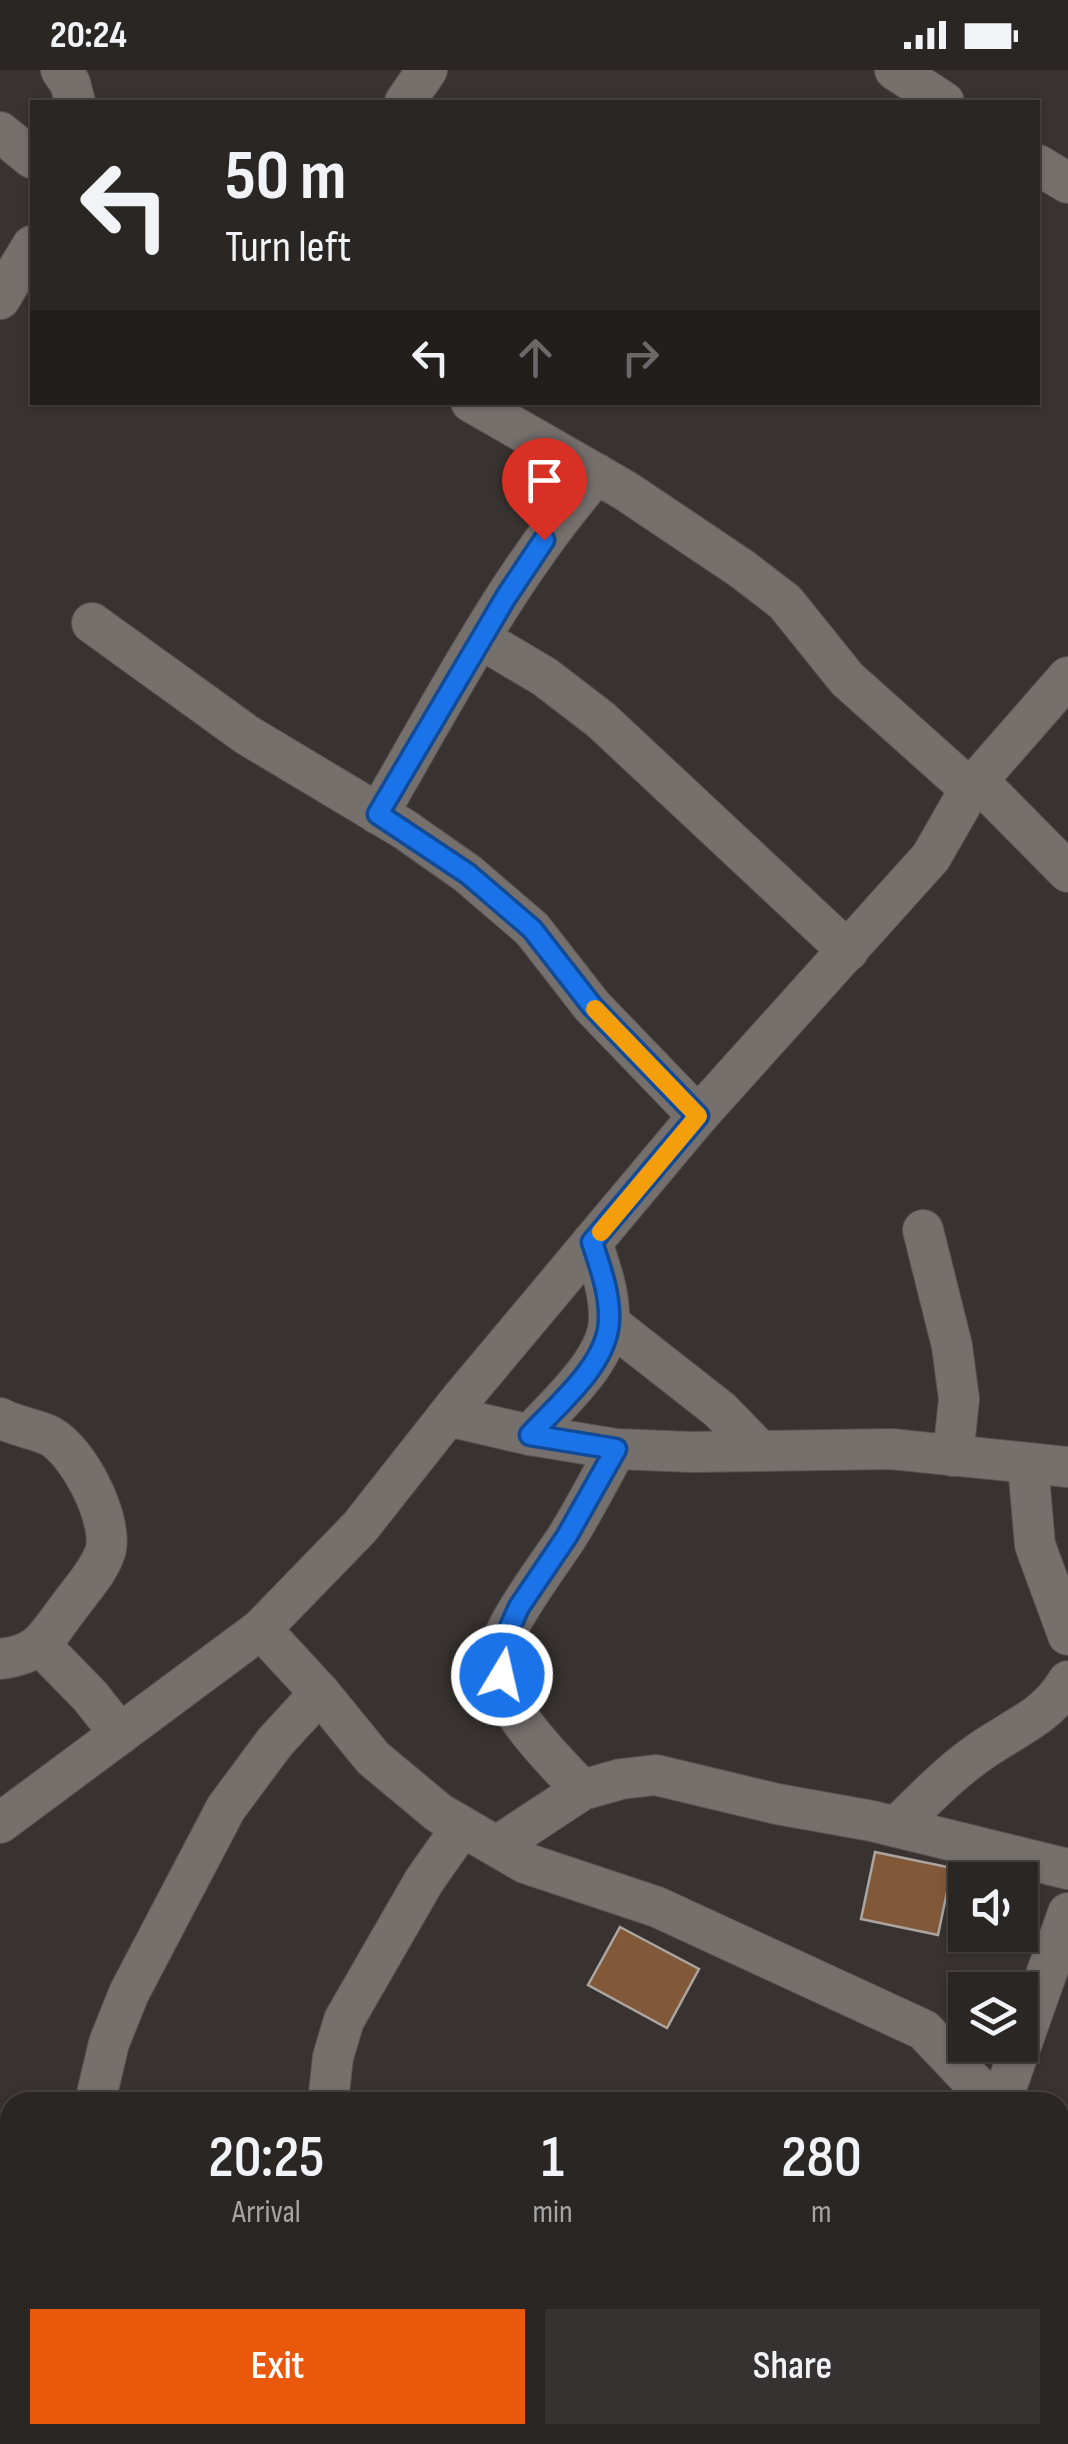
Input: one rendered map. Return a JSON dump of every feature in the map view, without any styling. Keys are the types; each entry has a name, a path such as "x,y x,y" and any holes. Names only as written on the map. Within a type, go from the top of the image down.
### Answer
{"street":[{"path":"61,70 75,100"},
{"path":"406,100 427,70"},
{"path":"895,70 941,100"},
{"path":"0,132 30,156"},
{"path":"1040,166 1068,183"},
{"path":"0,299 30,249"},
{"path":"476,405 597,474 742,569 785,602 847,679 974,785 1068,872"},
{"path":"378,814 481,640 564,512 597,474"},
{"path":"92,623 246,735 378,814 468,874 532,929 592,1006 698,1116"},
{"path":"481,640 545,677 601,720 848,951"},
{"path":"0,1822 261,1629 360,1527 698,1116 930,857 974,785 1068,678"},
{"path":"923,1230 952,1346 959,1399 953,1456"},
{"path":"530,1435 599,1356 609,1322 606,1284 592,1242"},
{"path":"609,1322 720,1410 758,1449"},
{"path":"448,1416 616,1449 691,1452 891,1449 1068,1468"},
{"path":"0,1418 22,1429 49,1435 66,1449 90,1482 104,1522 106,1550 42,1646 24,1656 0,1659"},
{"path":"582,1790 523,1722 506,1695 498,1654 519,1607 567,1536 616,1449"},
{"path":"1028,1465 1035,1546 1068,1635"},
{"path":"261,1629 373,1758 439,1813 525,1863 657,1907 924,2030 983,2092"},
{"path":"42,1646 120,1734"},
{"path":"896,1827 984,1748 1024,1726 1058,1699 1068,1681"},
{"path":"98,2092 110,2043 129,1994 226,1808 275,1742 320,1693"},
{"path":"497,1846 582,1790 656,1775 1068,1869"},
{"path":"329,2092 333,2056 344,2020 424,1881 462,1826"},
{"path":"1005,2092 1068,1913"}],"building":[{"path":"875,1852 948,1867 938,1935 861,1919"},
{"path":"620,1927 699,1969 667,2028 588,1985"}],"slow traffic":[{"path":"595,1009 698,1116 601,1232"}],"route":[{"path":"502,1675 498,1654 519,1607 567,1536 616,1449 530,1435 599,1356 609,1322 606,1284 592,1242 698,1116 592,1006 532,929 468,874 378,814 544,540"}]}
